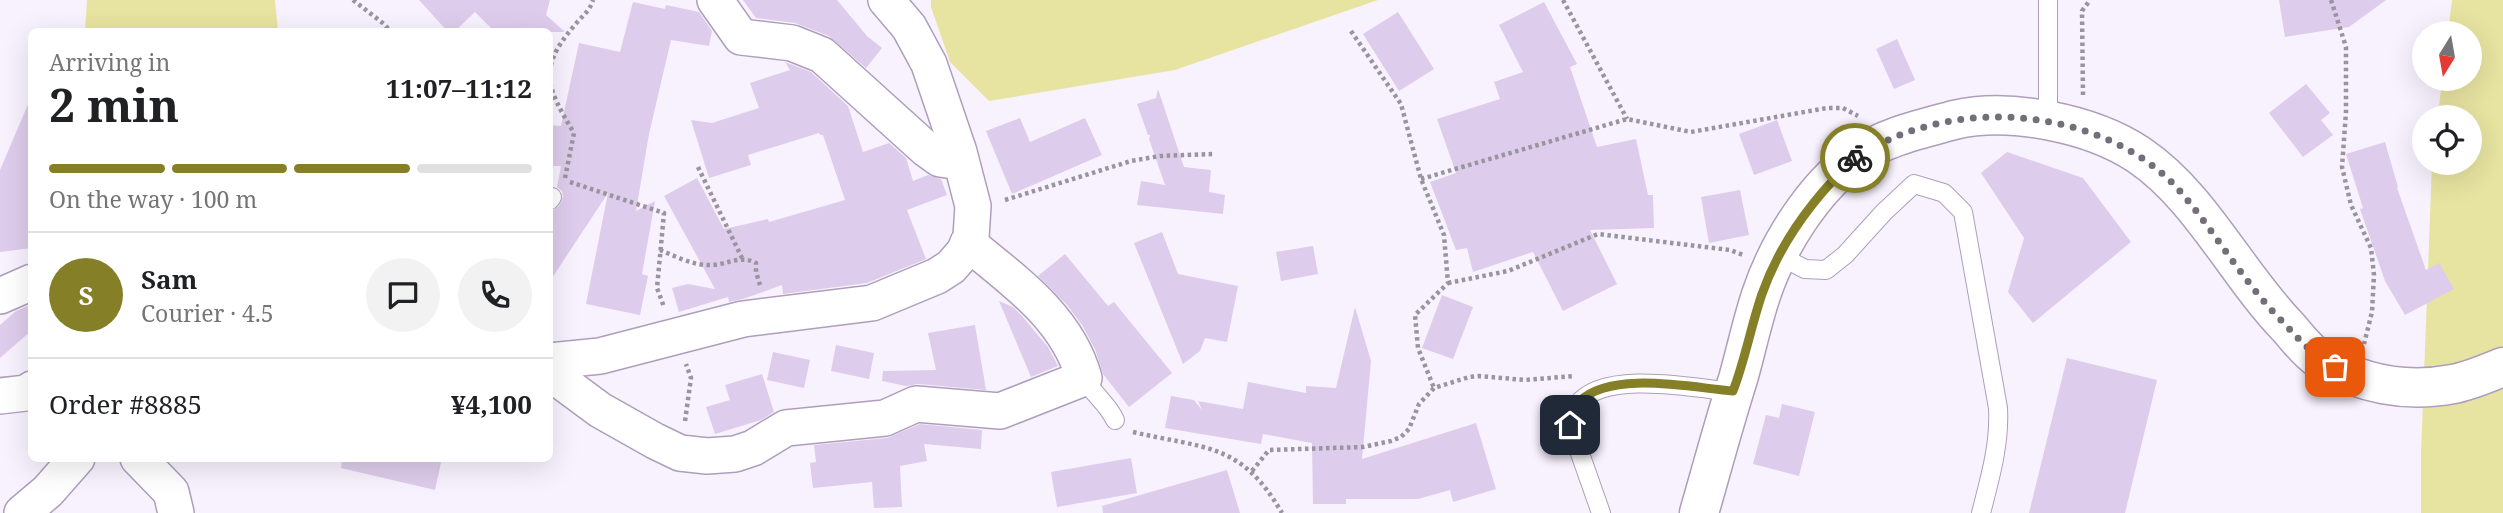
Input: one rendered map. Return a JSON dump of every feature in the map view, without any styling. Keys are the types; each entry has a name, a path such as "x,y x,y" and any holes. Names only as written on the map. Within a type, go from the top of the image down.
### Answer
{"street":[{"path":"715,0 741,37 792,43 822,55 926,149 940,159 961,162"},
{"path":"553,361 600,356 743,319 872,303 937,276 951,267 968,243 974,223 973,206 929,64 909,27 886,0"},
{"path":"1699,513 1762,294 1776,260 1796,226 1828,184 1856,157 1913,130 1967,117 1997,116 2048,120 2103,137 2138,154 2184,195 2267,305 2317,357 2354,376 2380,385 2416,388 2456,384 2503,367"},
{"path":"553,375 600,410 680,453 707,456 735,454 752,448 786,428 885,418 916,404 1000,411 1084,378 1078,357 1047,314 1022,285 968,243"},
{"path":"0,296 28,284"},
{"path":"0,396 28,392"},
{"path":"22,513 48,491 73,462"},
{"path":"142,462 171,492 176,513"}],"lane":[{"path":"2048,0 2048,120"},
{"path":"1776,260 1805,269 1826,270 1845,256 1884,212 1914,184 1944,193 1963,212 1999,428 1994,463 1981,513"},
{"path":"1084,378 1115,420"},
{"path":"1601,513 1570,425 1573,412 1581,400 1600,389 1626,384 1733,391"}],"path":[{"path":"353,0 388,28"},
{"path":"553,53 588,12 593,0"},
{"path":"1563,0 1628,119"},
{"path":"2083,100 2082,11 2090,0"},
{"path":"2331,0 2346,47 2346,111 2342,167 2351,205 2371,248 2374,275 2372,312 2354,376"},
{"path":"1351,32 1401,104 1421,179 1444,235 1448,283"},
{"path":"553,89 555,101 574,133 565,180 553,196"},
{"path":"1421,179 1628,119 1691,132 1827,108 1843,108 1881,126 1891,140"},
{"path":"973,206 1002,201 1131,161 1160,156 1213,154"},
{"path":"698,167 742,258"},
{"path":"557,179 664,213 657,288 691,378 680,453"},
{"path":"1252,471 1269,450 1363,447 1401,437 1409,429 1419,404 1434,387 1418,348 1415,315 1448,283 1508,271 1598,234 1730,250 1776,260"},
{"path":"660,250 710,266 742,258 756,263 756,272 769,316"},
{"path":"1115,420 1130,431 1204,447 1231,456 1252,471 1272,495 1282,513"}],"shaded area":[{"path":"87,0 275,0 278,28 85,28"},
{"path":"931,0 1378,0 1175,70 989,101 950,62"},
{"path":"2452,0 2503,0 2503,513 2421,513 2432,175 2482,175 2482,105 2439,105 2441,91 2482,91 2482,21 2449,21"}],"building":[{"path":"419,0 550,0 546,15 565,32 553,32 553,28 491,28 475,12 458,28 444,28"},
{"path":"743,0 837,0 867,36 882,48 866,68 829,36 795,23 756,18"},
{"path":"2279,0 2386,0 2349,27 2285,37"},
{"path":"633,2 665,9 666,5 699,12 712,31 709,46 671,40 649,134 636,211 655,201 642,274 648,276 640,315 586,304 608,193 553,276 553,210 559,206 563,197 562,191 557,187 561,166 553,166 553,125 561,126 579,43 620,52"},
{"path":"1544,2 1577,64 1570,67 1597,147 1636,139 1648,195 1653,195 1654,228 1590,230 1617,284 1563,311 1533,252 1473,272 1467,248 1456,250 1430,182 1456,173 1437,119 1500,99 1494,82 1523,72 1499,25"},
{"path":"1398,12 1434,69 1399,91 1363,34"},
{"path":"1897,39 1915,80 1894,89 1876,49"},
{"path":"785,62 811,72 848,106 863,152 889,143 906,158 913,181 928,175 941,179 947,195 907,210 926,259 867,283 783,294 782,285 743,299 729,302 728,297 679,312 672,288 688,284 715,289 664,196 697,178 724,229 768,219 769,222 845,200 823,135 819,133 748,155 751,165 709,178 691,120 712,123 759,108 750,83 790,70"},
{"path":"2306,84 2330,113 2321,120 2333,135 2303,157 2269,113"},
{"path":"1158,89 1184,167 1211,170 1209,192 1225,195 1223,214 1137,205 1141,181 1165,185 1149,139 1150,135 1137,104 1156,98"},
{"path":"28,104 28,248 0,252 0,170"},
{"path":"1020,118 1030,142 1085,118 1102,155 1012,194 986,131"},
{"path":"1777,120 1792,161 1754,175 1739,134"},
{"path":"2385,142 2397,188 2426,270 2439,263 2454,289 2405,315 2385,281 2360,209 2363,208 2346,154"},
{"path":"2007,152 2083,178 2131,242 2033,323 2008,292 2024,238 1981,173"},
{"path":"1740,190 1749,235 1709,243 1701,197"},
{"path":"1162,232 1178,274 1238,286 1227,342 1205,338 1200,351 1183,364 1134,243"},
{"path":"1313,246 1318,274 1281,281 1276,252"},
{"path":"1065,254 1108,306 1114,302 1172,373 1129,407 1103,374 1095,349 1082,325 1067,305 1038,276"},
{"path":"1442,295 1473,307 1453,359 1422,348"},
{"path":"999,301 1013,307 1022,316 1048,347 1058,366 1031,377"},
{"path":"28,306 28,334 0,358 0,325 16,311"},
{"path":"1355,307 1371,361 1362,459 1476,423 1496,489 1453,502 1450,490 1418,499 1346,499 1346,504 1313,504 1312,443 1263,434 1261,444 1165,428 1171,396 1194,400 1202,410 1198,401 1243,409 1248,382 1306,393 1306,386 1336,388"},
{"path":"975,325 986,390 918,384 906,386 882,381 883,371 936,370 928,333"},
{"path":"836,345 874,353 869,379 831,371"},
{"path":"773,352 810,360 804,388 767,380"},
{"path":"2067,358 2157,380 2125,513 2029,513"},
{"path":"762,374 774,412 761,420 715,434 706,407 730,400 725,385"},
{"path":"1782,404 1815,412 1799,476 1753,464 1766,415 1779,418"},
{"path":"920,424 982,430 981,449 924,444 927,461 900,466 902,507 874,508 872,482 813,488 810,463 816,462 814,445 887,438"},
{"path":"1131,458 1137,493 1057,507 1051,472"},
{"path":"342,462 441,462 435,490 341,468"},
{"path":"1227,470 1240,513 1103,513 1102,506"}],"way so far":[{"path":"1855,158 1875,146 1913,130 1967,117 1997,116 2048,120 2103,137 2138,154 2184,195 2267,305 2317,357 2335,367"}],"route":[{"path":"1570,425 1573,412 1581,400 1592,392 1612,385 1646,384 1733,391 1762,294 1778,255 1813,202 1855,158"}]}
